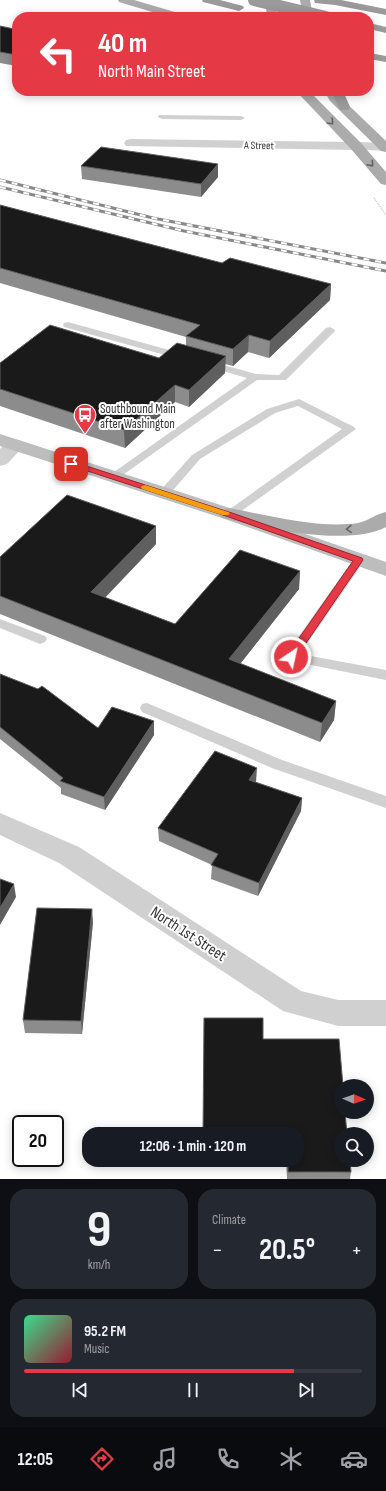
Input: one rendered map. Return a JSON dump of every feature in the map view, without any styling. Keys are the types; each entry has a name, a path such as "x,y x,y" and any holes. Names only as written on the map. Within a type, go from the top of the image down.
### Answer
{"highway":[{"path":"208,0 239,8 256,8 287,12"},
{"path":"316,0 335,1 386,12"},
{"path":"256,8 267,12"},
{"path":"374,27 386,30"},
{"path":"374,36 386,38"},
{"path":"374,57 386,59"},
{"path":"374,66 386,66"},
{"path":"339,96 344,107"}],"main road":[{"path":"123,0 164,12"},
{"path":"270,0 271,12"},
{"path":"305,0 307,12"},
{"path":"307,96 356,146 386,181"},
{"path":"334,96 386,148"},
{"path":"8,443 229,514 386,569"},
{"path":"229,514 315,528 338,529 358,529 370,527 386,518"}],"street":[{"name":"A Street","path":"131,142 356,146 386,148"},
{"path":"0,460 8,443"},
{"name":"North 1st Street","path":"0,822 69,855 294,1002 338,1013 386,1013"}],"lane":[{"path":"162,117 241,118"},
{"path":"68,325 255,377 282,378 330,330"},
{"path":"114,477 255,377"},
{"path":"164,493 196,456 271,411 299,402 350,429 229,514"},
{"path":"359,560 291,657 386,675"},
{"path":"0,623 40,639"},
{"path":"147,708 277,764 386,802"}],"building":[{"path":"0,26 12,29 12,54 0,52"},
{"path":"101,147 218,164 201,184 81,166"},
{"path":"0,205 222,263 230,258 331,284 270,341 249,335 233,349 186,336 200,325 0,268"},
{"path":"50,325 159,358 177,343 226,356 189,390 175,385 124,430 0,389 0,363"},
{"path":"67,495 156,526 91,592 175,624 240,550 300,571 229,659 336,701 322,723 0,596 0,557"},
{"path":"0,674 38,689 42,686 98,728 112,707 154,721 104,797 60,781 63,778 0,727"},
{"path":"215,751 257,768 249,780 302,798 259,883 211,865 218,854 158,828"},
{"path":"0,879 14,884 0,908"},
{"path":"37,908 92,909 81,1021 23,1020"},
{"path":"204,1018 263,1018 263,1039 339,1039 342,1079 334,1079 334,1119 346,1119 346,1127 334,1127 334,1167 351,1167 351,1172 288,1172 288,1167 304,1167 304,1127 203,1127"}],"railway":[{"path":"0,180 153,218 386,263"},
{"path":"0,187 184,231 386,271"}],"slow traffic":[{"path":"145,487 225,513"}],"place":[{"name":"Southbound Main after Washington","path":"85,434"}],"route":[{"path":"71,464 229,514 359,560 291,657"}]}
